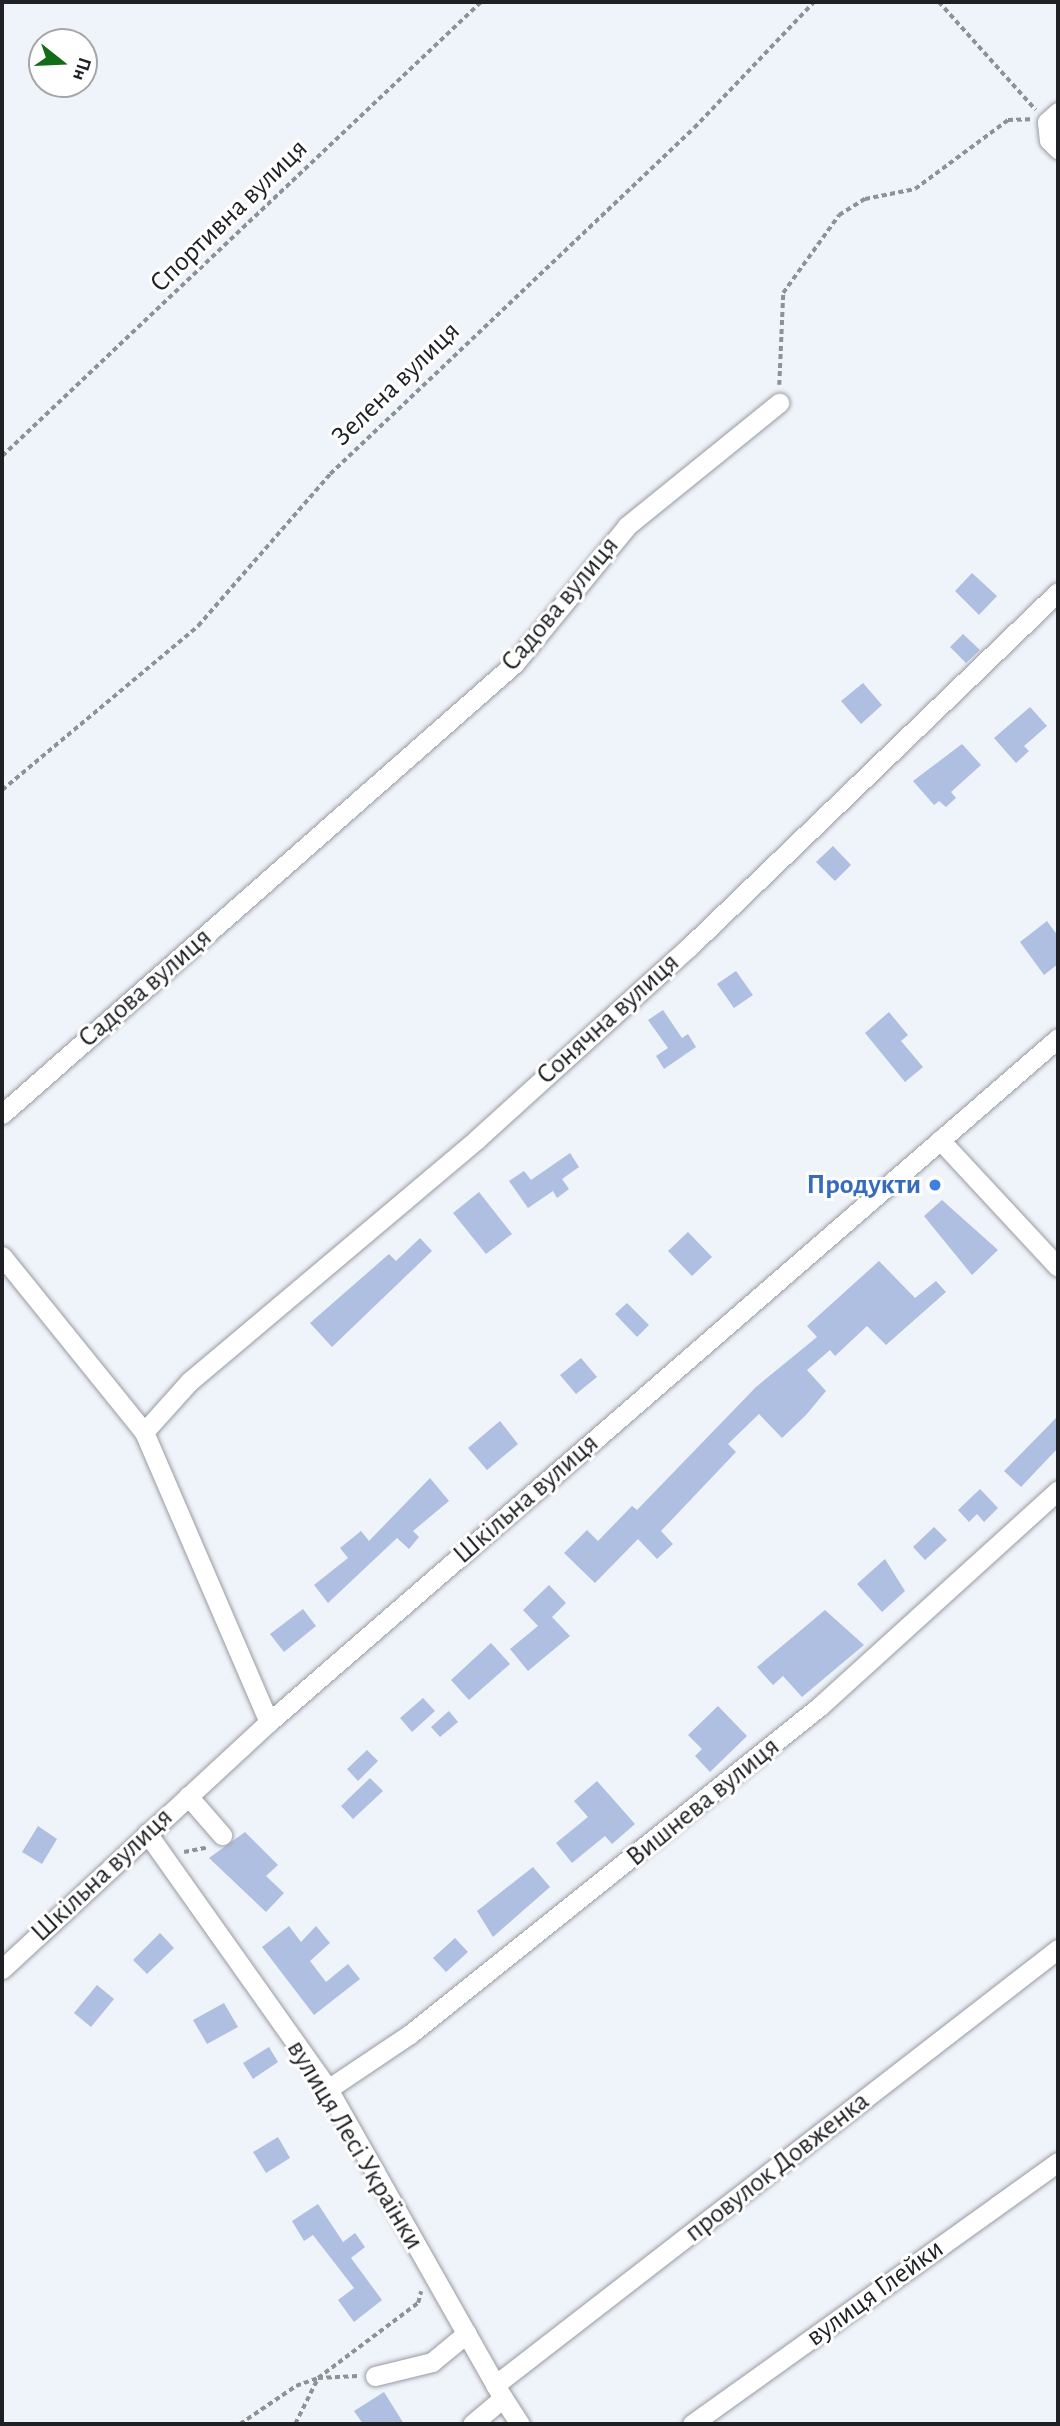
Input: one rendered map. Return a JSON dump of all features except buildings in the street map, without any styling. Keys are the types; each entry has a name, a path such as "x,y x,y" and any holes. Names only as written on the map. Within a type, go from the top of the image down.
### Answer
{"street":[{"path":"1052,117 1049,140 1058,149"},
{"name":"Садова вулиця","path":"2,1114 514,663 627,526 779,403"},
{"name":"Сонячна вулиця","path":"144,1432 190,1381 477,1139 688,948 1058,592"},
{"name":"Шкільна вулиця","path":"2,1969 269,1722 1058,1038"},
{"path":"940,1140 1058,1267"},
{"path":"2,1256 144,1432 269,1722"},
{"name":"Вишнева вулиця","path":"328,2089 410,2034 820,1706 1058,1490"},
{"path":"188,1796 222,1835"},
{"name":"вулиця Лесі Українки","path":"147,1833 328,2089 428,2269 520,2424"},
{"name":"провулок Довженка","path":"499,2391 1058,1949"},
{"name":"вулиця Глейки","path":"692,2424 1057,2167"},
{"path":"375,2376 432,2362 467,2333"},
{"path":"472,2424 499,2391"}],"path":[{"name":"Спортивна вулиця","path":"2,456 481,2"},
{"name":"Зелена вулиця","path":"2,790 198,626 330,474 694,128 814,2"},
{"path":"939,2 1052,117"},
{"path":"779,403 783,293 839,215 865,199 915,189 1008,120 1052,117"},
{"path":"160,1853 204,1852 222,1835"},
{"path":"240,2424 296,2386 318,2378 418,2303 428,2269"},
{"path":"318,2378 375,2376"},
{"path":"295,2424 318,2378"}],"place":[{"name":"Продукти","path":"935,1185"}]}
